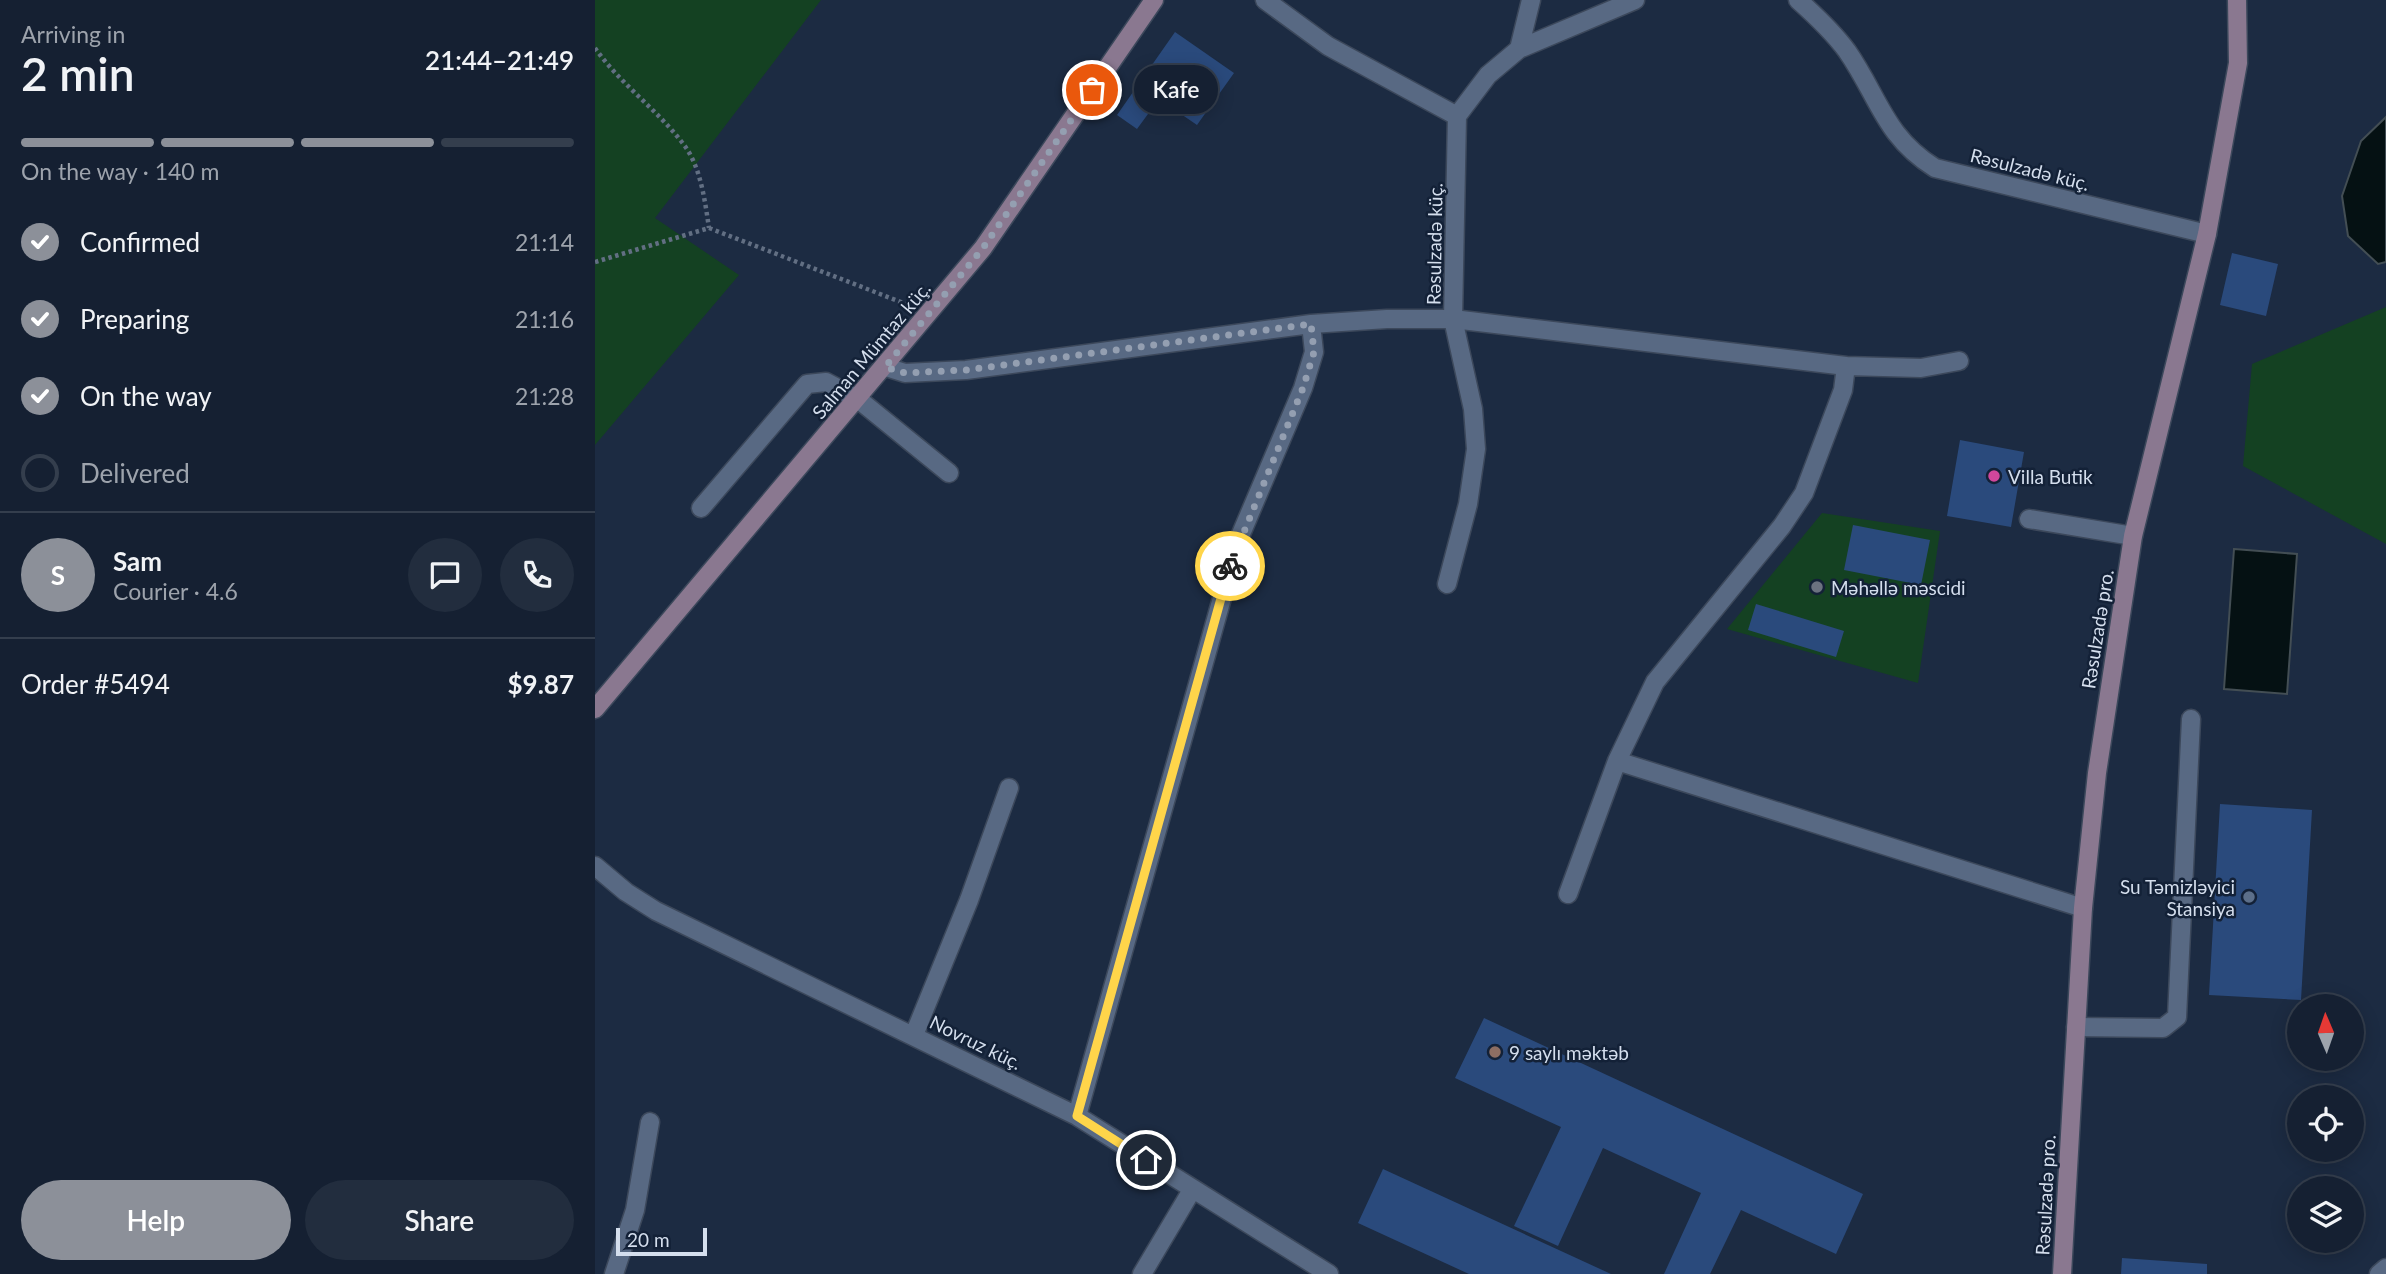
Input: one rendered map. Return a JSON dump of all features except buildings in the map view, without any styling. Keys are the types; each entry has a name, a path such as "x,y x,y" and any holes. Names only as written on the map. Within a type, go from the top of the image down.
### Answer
{"street":[{"name":"Salman Mümtaz küç.","path":"595,709 983,248 1154,0"},
{"path":"1265,0 1328,46 1457,116 1488,75 1519,49 1635,0"},
{"path":"1519,49 1531,0"},
{"name":"Rəsulzadə küç.","path":"1798,0 1824,23 1847,52 1890,128 1910,152 1934,168 2207,234"},
{"name":"Rəsulzadə pro.","path":"2062,1274 2083,908 2099,759 2133,536 2207,234 2238,63 2237,0"},
{"name":"Rəsulzadə küç.","path":"1447,584 1468,504 1476,449 1473,409 1453,319 1457,116"},
{"path":"885,367 905,373 966,370 1311,324 1387,319 1453,319 1846,366 1921,368 1959,361"},
{"path":"1077,1116 1238,541 1303,388 1314,352 1311,324"},
{"path":"1568,894 1617,761 1655,682 1782,526 1804,493 1843,390 1846,366"},
{"path":"701,508 807,384 826,382 858,399 949,472"},
{"path":"2029,519 2133,536"},
{"path":"2076,1027 2163,1028 2177,1017 2191,719"},
{"path":"1617,761 2083,908"},
{"path":"914,1035 969,900 1009,788"},
{"name":"Novruz küç.","path":"595,866 656,911 1077,1116 1329,1274"},
{"path":"614,1274 635,1210 650,1122"},
{"path":"1142,1274 1192,1190"},
{"path":"2379,1274 2386,1268"}],"path":[{"path":"595,48 608,66 686,146 704,192 709,228"},
{"path":"595,262 709,228 929,313"}],"green space":[{"path":"595,0 821,0 655,218 739,275 595,445"},
{"path":"2386,307 2386,544 2243,466 2252,364"},
{"path":"1822,513 1940,531 1918,683 1727,629"}],"shaded area":[{"path":"2386,117 2386,262 2378,264 2348,236 2342,196 2361,141"},
{"path":"2234,549 2297,554 2287,694 2224,689"}],"way so far":[{"path":"1092,90 983,248 885,367 905,373 966,370 1311,324 1314,352 1303,388 1230,566"}],"place":[{"name":"Kafe","path":"1092,90"},
{"name":"Villa Butik","path":"1994,476"},
{"name":"Məhəllə məscidi","path":"1817,587"},
{"name":"Su Təmizləyici Stansiya","path":"2249,897"},
{"name":"9 saylı məktəb","path":"1495,1052"}],"route":[{"path":"1146,1160 1077,1116 1230,566"}]}
